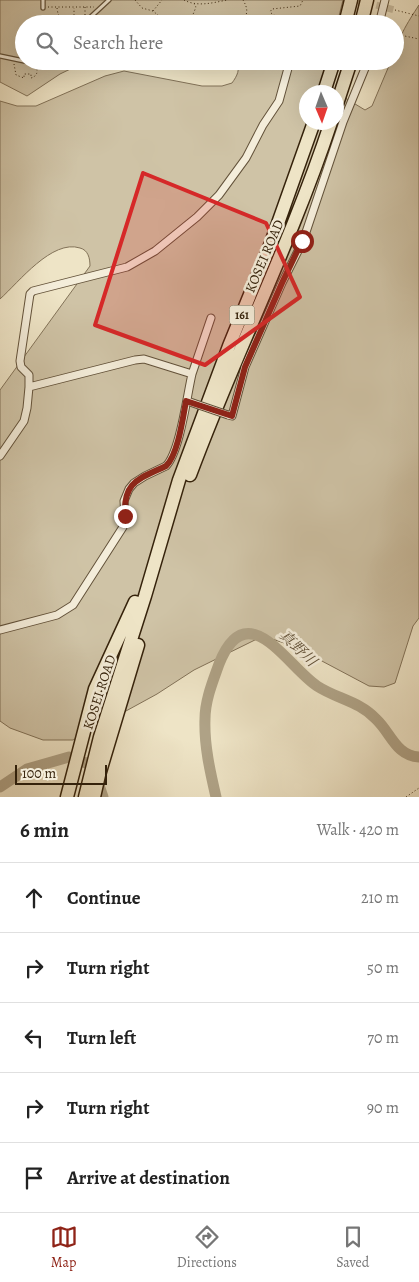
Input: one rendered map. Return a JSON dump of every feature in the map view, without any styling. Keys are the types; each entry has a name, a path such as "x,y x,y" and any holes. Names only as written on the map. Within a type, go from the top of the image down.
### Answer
{"highway":[{"path":"347,15 351,0"},
{"path":"363,15 367,0"},
{"path":"326,85 331,70"},
{"path":"343,85 348,70"},
{"name":"KOSEI ROAD","path":"85,797 96,752 115,705 145,596 174,510 194,438 271,243 311,130"},
{"name":"KOSEI ROAD","path":"174,510 291,232 329,130"},
{"path":"67,797 92,701 109,657 132,611 174,510"},
{"path":"94,797 115,705 174,510"}],"street":[{"path":"381,15 385,0"},
{"path":"0,456 24,422 28,408 29,374 21,367 20,361 30,294 33,291 127,267 155,250 197,217 219,195 246,158 263,125 279,101 288,70"},
{"path":"188,402 232,416 245,367 302,241 364,70"},
{"path":"0,630 57,615 73,605 123,527 125,516 124,501 129,489 134,483 171,462 188,402 192,374 212,318"},
{"path":"29,387 144,359 192,374"}],"lane":[{"path":"43,0 43,8"},
{"path":"93,15 109,0"},
{"path":"0,56 14,59"}],"path":[{"path":"135,0 142,8 153,11 158,15"},
{"path":"153,11 162,0"},
{"path":"184,0 194,4 226,0"},
{"path":"243,0 247,6 246,15"},
{"path":"273,15 270,12 272,9 300,6 303,0"},
{"path":"193,15 196,7 194,4"},
{"path":"43,8 94,6 98,10"},
{"path":"57,7 59,15"},
{"path":"74,7 74,15"},
{"path":"84,15 85,7"},
{"path":"395,10 419,16"},
{"path":"404,36 419,39"},
{"path":"14,59 16,75 24,78 24,74 31,74 31,78 34,77 36,70"},
{"path":"406,797 419,788"}],"highlighted area":[{"path":"143,173 266,223 300,297 205,365 95,325"}],"shaded area":[{"path":"0,0 343,0 339,15 15,15 15,70 68,70 27,96 0,82"},
{"path":"419,5 419,618 413,626 395,683 384,687 369,686 293,646 263,636 194,670 157,694 73,740 43,740 10,728 0,721 0,390 90,266 90,260 85,251 80,248 69,247 58,250 47,256 26,273 0,299 0,101 17,106 36,106 105,76 124,71 202,86 222,86 232,83 238,70 333,70 332,85 299,85 299,130 344,130 344,97 365,110 372,106 387,70 404,70 404,30"}],"waterway":[{"name":"真野川","path":"216,797 206,748 206,705 219,664 230,644 242,635 254,634 267,641 317,686 362,708 381,725 399,748 411,756 419,757"},
{"name":"真野川","path":"0,787 27,769 69,757 92,765 103,797"}],"tunnel":[{"path":"356,0 395,10"}],"route":[{"path":"125,516 124,501 134,483 171,462 181,430 186,401 232,416 245,367 302,241"}]}
